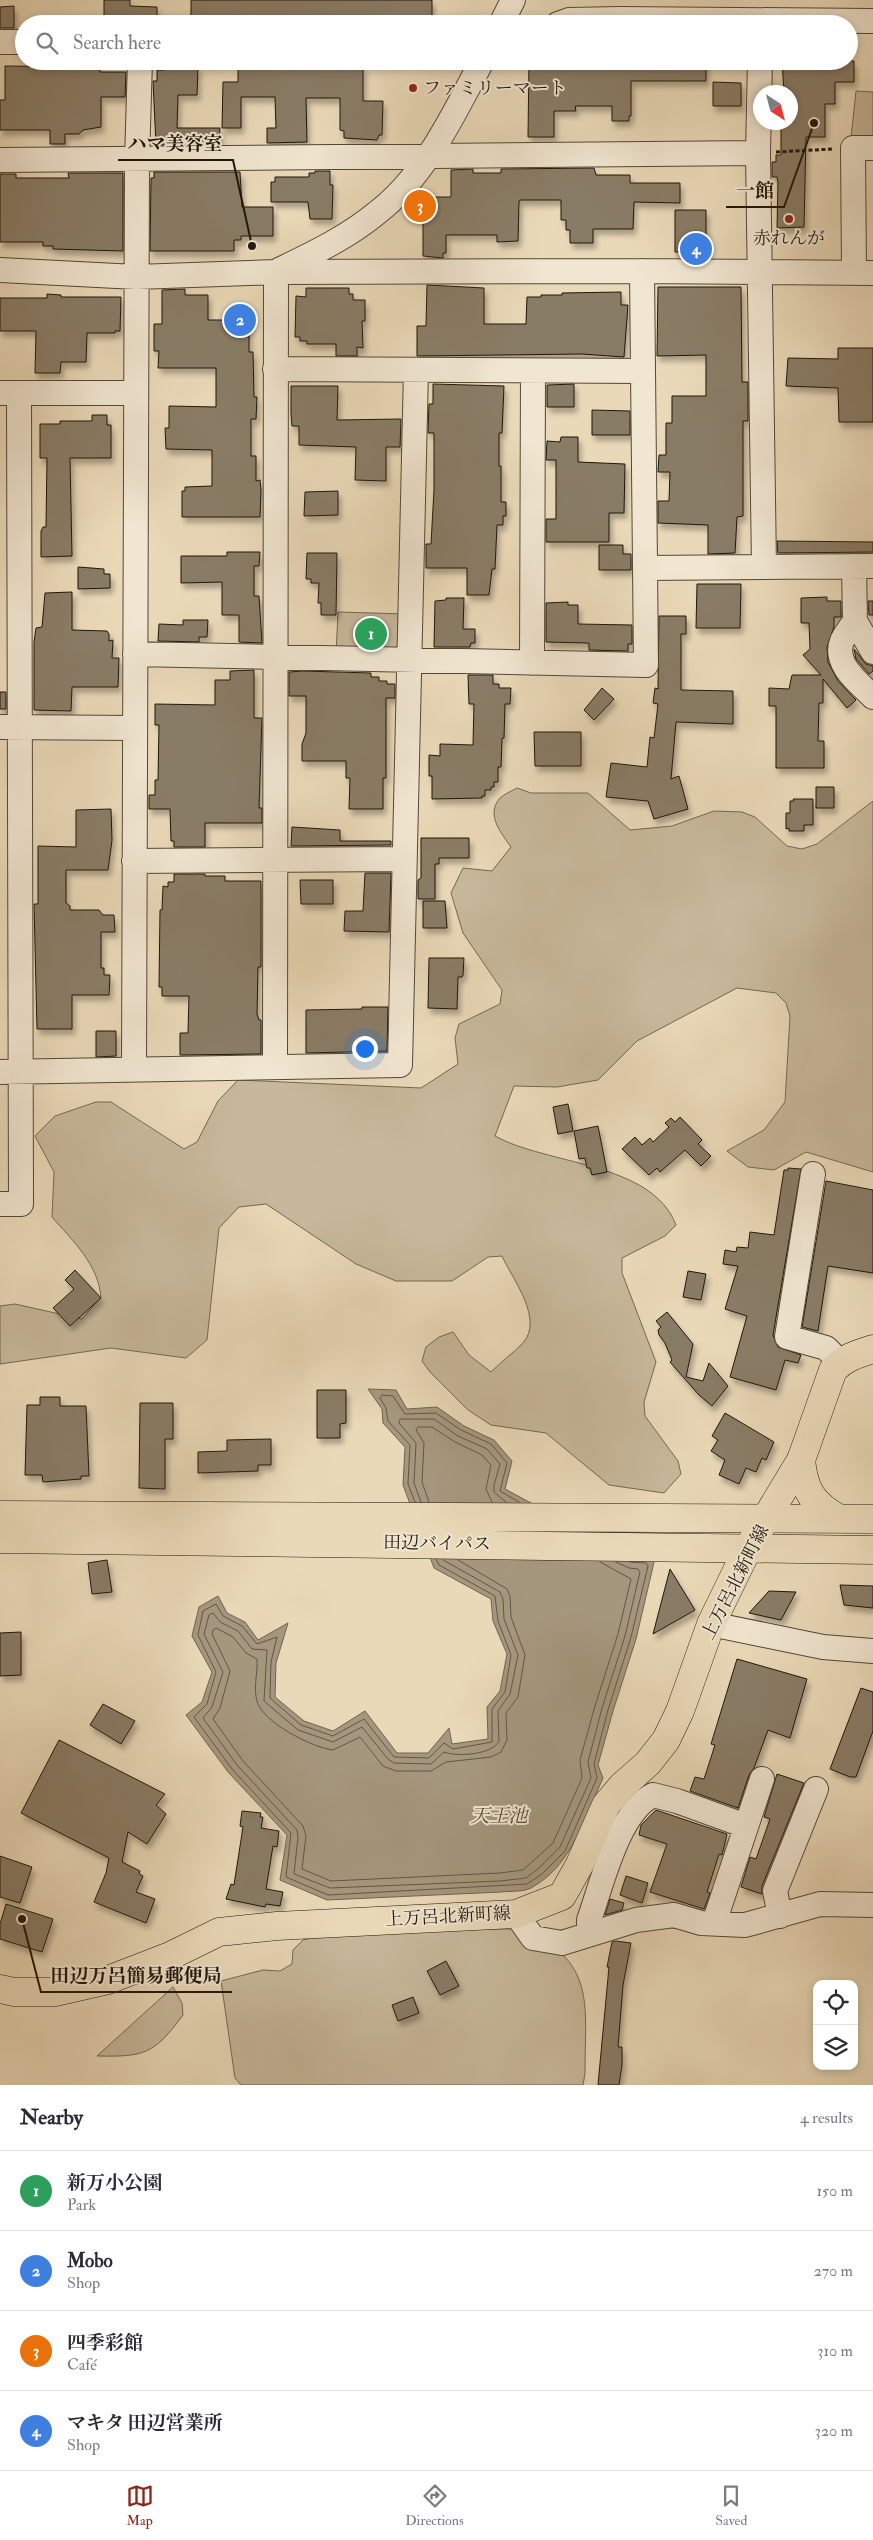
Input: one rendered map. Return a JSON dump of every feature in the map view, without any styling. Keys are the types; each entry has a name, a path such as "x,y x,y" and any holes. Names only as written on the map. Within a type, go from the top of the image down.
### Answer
{"main road":[{"path":"840,1362 856,1354 873,1349"},
{"name":"上万呂北新町線","path":"0,1989 14,1992 55,1992 108,1980 170,1956 219,1932 277,1926 516,1914 562,1896 580,1864 606,1805 622,1786 648,1763 666,1740 680,1711 710,1624 748,1548 768,1518 801,1460 827,1380 840,1362"},
{"path":"801,1460 803,1480 809,1493 817,1504 840,1519"},
{"name":"田辺バイパス","path":"0,1515 873,1519"},
{"name":"田辺バイパス","path":"0,1540 873,1550"}],"street":[{"path":"505,15 512,0"},
{"path":"858,20 873,21"},
{"path":"0,42 15,42"},
{"path":"134,1069 136,277 140,70"},
{"path":"276,272 339,240 380,212 412,178 428,155 477,70"},
{"path":"760,70 758,153 764,567"},
{"path":"0,270 136,277 276,272 642,271 864,273 863,148"},
{"path":"0,160 758,153"},
{"path":"135,654 646,665 642,271"},
{"path":"275,1067 276,272"},
{"path":"275,369 643,372"},
{"path":"10,1072 400,1065 416,370"},
{"path":"532,663 533,371"},
{"path":"0,1204 21,1204 10,1072 10,393 136,393"},
{"path":"645,568 864,566 855,621 841,642 840,656 846,669 873,697"},
{"path":"855,621 873,652"},
{"path":"9,726 134,728"},
{"path":"134,861 404,859"},
{"path":"813,1174 787,1337 826,1348 840,1362"},
{"path":"710,1624 823,1647 873,1651"},
{"path":"714,1923 762,1779"},
{"path":"780,1916 775,1891 816,1789"},
{"path":"589,1934 589,1920 624,1824 644,1799 654,1795 677,1801 746,1826"},
{"path":"516,1914 533,1938 562,1943 636,1920 674,1915 702,1923 745,1925 820,1904 873,1905"}],"path":[{"path":"758,153 863,148"}],"shaded area":[{"path":"856,91 873,92 873,138 851,138"},
{"path":"338,612 406,614 404,658 336,654"},
{"path":"517,788 531,793 588,793 630,830 672,826 714,811 742,812 755,817 787,846 802,849 817,844 873,801 873,1172 806,1152 774,1170 748,1167 727,1151 764,1130 785,1102 790,1016 786,1003 776,993 737,988 637,1041 598,1080 557,1087 514,1086 495,1136 517,1146 622,1177 645,1189 663,1204 676,1225 665,1236 622,1258 622,1273 656,1362 644,1402 645,1416 678,1461 681,1474 664,1493 609,1485 546,1433 491,1425 468,1410 430,1372 422,1361 426,1347 439,1337 453,1332 469,1355 491,1372 523,1343 529,1333 528,1311 519,1288 502,1256 488,1257 452,1281 396,1281 356,1264 266,1204 239,1207 219,1228 207,1340 186,1358 111,1348 0,1364 0,1306 15,1304 82,1319 101,1297 99,1285 90,1264 76,1244 52,1217 54,1172 35,1136 55,1116 96,1102 111,1102 184,1149 197,1142 218,1101 238,1080 421,1088 458,1064 455,1038 459,1024 500,1004 502,990 463,933 451,893 463,868 492,871 511,847 497,824 494,811 500,798"},
{"path":"359,1929 519,1929 544,1941 562,1954 574,1969 581,1986 585,2005 586,2026 583,2085 241,2085 235,2078 221,1981 263,1970 280,1971 292,1964 293,1950 303,1940"},
{"path":"173,1987 182,2003 183,2015 164,2038 156,2045 138,2054 97,2056"}],"water":[{"name":"天王池","path":"368,1389 396,1390 407,1409 437,1407 464,1426 494,1440 512,1461 505,1489 633,1558 655,1558 636,1639 598,1765 603,1778 576,1839 567,1854 545,1879 528,1889 520,1891 327,1900 280,1880 287,1835 228,1772 186,1715 202,1702 212,1672 192,1636 199,1607 218,1596 227,1613 245,1622 258,1640 288,1623 276,1663 275,1697 304,1721 333,1731 365,1711 397,1753 428,1753 449,1728 452,1744 488,1739 487,1707 500,1691 507,1654 493,1621 491,1599 434,1568 403,1485 405,1447 383,1423 382,1409"}],"building":[{"path":"104,0 130,0 130,6 157,7 157,15 104,15"},
{"path":"191,0 432,0 432,15 191,15"},
{"path":"14,6 14,28 0,28 0,7"},
{"path":"5,66 15,66 15,70 100,70 100,72 126,72 125,97 101,97 101,127 83,130 79,134 65,134 65,144 50,144 50,130 0,130 0,100 5,100"},
{"path":"157,70 198,70 197,95 178,95 177,128 220,128 219,144 156,145 153,81 157,81"},
{"path":"238,70 363,70 363,101 383,101 382,135 379,135 377,140 344,138 344,131 340,130 340,98 306,98 307,142 267,143 267,128 276,128 275,97 241,97 241,128 222,128 223,82 238,82"},
{"path":"529,70 706,70 706,81 631,81 631,116 629,116 629,121 612,121 612,106 575,106 576,111 554,111 554,137 528,137"},
{"path":"783,70 854,70 854,82 835,82 835,104 825,104 825,137 806,137 804,227 777,228 778,182 777,177 772,177 772,162 776,162 776,155 781,155 781,130 798,130 798,85 784,85"},
{"path":"713,82 741,83 741,106 713,106"},
{"path":"594,168 596,175 630,175 630,183 680,183 680,203 634,202 633,229 593,229 593,243 570,243 570,230 566,230 566,220 561,220 561,200 521,200 519,201 518,241 497,242 497,235 446,235 446,253 443,253 443,258 423,256 423,197 451,197 451,170 473,169 473,173 501,173 501,169"},
{"path":"315,171 330,171 330,185 333,185 332,219 310,219 308,202 271,202 271,182 275,182 275,177 309,177 309,173 315,173"},
{"path":"154,172 240,172 242,207 273,207 273,236 241,236 241,240 234,240 234,251 150,251 151,178 154,178"},
{"path":"68,173 123,173 123,251 53,249 53,246 43,246 43,242 0,242 0,174 16,174 16,178 69,178"},
{"path":"675,210 706,210 706,252 675,252"},
{"path":"427,285 484,288 484,324 526,324 527,297 562,295 562,293 621,292 621,305 628,305 624,357 582,354 417,356 417,326 426,326"},
{"path":"658,287 741,287 742,382 748,382 748,421 743,421 743,516 737,517 735,553 708,554 708,525 658,523 658,501 669,501 670,472 658,472 659,455 666,455 666,423 672,423 672,396 706,396 706,355 657,356"},
{"path":"306,288 349,288 349,294 353,294 353,300 365,300 365,321 362,321 363,348 357,347 357,356 336,356 336,344 307,344 307,341 300,341 300,337 295,337 296,296 306,297"},
{"path":"185,289 185,295 208,295 208,320 245,320 249,322 249,352 253,352 254,397 257,397 256,419 251,419 251,456 256,456 256,481 260,480 260,517 182,517 182,491 185,491 185,487 212,486 212,450 166,449 165,428 169,428 169,406 216,407 216,368 158,368 159,351 154,351 154,324 162,324 162,290"},
{"path":"47,294 61,295 61,297 121,297 120,331 115,331 115,333 87,333 86,362 61,362 60,373 35,373 36,331 0,331 0,298 47,298"},
{"path":"838,348 873,348 873,422 839,422 838,388 786,386 788,358 838,359"},
{"path":"433,384 504,386 502,433 499,433 499,466 501,466 501,502 506,502 506,516 503,516 503,525 497,525 495,569 492,569 489,595 467,595 467,568 426,568 426,544 431,544 434,490 434,433 428,433 429,404 433,404"},
{"path":"574,384 574,407 547,407 547,385"},
{"path":"291,386 338,386 337,420 401,419 400,447 386,447 386,481 355,480 356,447 299,445 299,426 292,426"},
{"path":"592,410 630,411 630,435 592,435"},
{"path":"92,415 107,415 107,425 111,425 111,458 70,458 72,556 41,557 41,531 43,527 46,527 47,458 40,458 40,424 60,424 60,421 92,421"},
{"path":"561,437 578,437 578,462 625,464 624,513 609,513 609,542 546,542 546,519 556,519 556,460 546,460 547,441 560,442"},
{"path":"338,491 338,515 304,516 305,492"},
{"path":"777,541 873,542 873,552 778,553"},
{"path":"599,545 623,545 623,554 631,554 631,570 599,570"},
{"path":"227,552 260,552 259,566 254,566 254,596 259,596 262,643 239,642 239,615 222,615 222,582 181,583 181,556 227,556"},
{"path":"307,553 337,553 336,615 321,615 321,603 318,603 319,583 311,583 311,579 306,579"},
{"path":"78,567 104,569 104,574 110,574 110,588 78,589"},
{"path":"697,584 741,584 740,628 696,628"},
{"path":"72,592 72,630 107,631 109,641 113,640 112,658 119,658 118,687 72,687 71,711 34,710 34,642 36,628 42,627 45,593"},
{"path":"827,597 827,601 841,601 841,617 834,617 834,627 827,647 828,662 838,681 856,700 847,708 823,679 823,703 819,703 818,741 824,741 824,768 776,768 776,706 769,706 769,688 789,689 792,675 821,675 803,655 810,649 809,623 801,623 801,598"},
{"path":"446,598 464,598 463,629 475,629 475,643 471,643 470,647 434,647 435,601 446,600"},
{"path":"868,601 873,601 873,615 869,615"},
{"path":"568,602 568,605 578,605 578,624 632,625 632,644 628,644 628,651 589,650 589,643 546,642 546,603"},
{"path":"659,616 686,616 686,634 681,634 681,690 733,691 733,724 676,722 671,779 679,776 688,809 654,819 648,801 606,797 611,763 647,767 650,737 654,738 658,704 653,703 655,688 658,689"},
{"path":"183,620 208,620 207,637 199,637 199,642 158,641 159,624 183,625"},
{"path":"854,649 866,664 873,666 873,671 869,674 856,659"},
{"path":"254,670 254,718 262,718 259,808 262,808 262,823 205,823 205,847 174,847 174,841 171,841 170,809 149,809 149,795 155,795 155,780 158,780 159,725 155,725 155,704 215,705 215,680 230,680 230,671"},
{"path":"289,672 371,673 371,677 379,677 379,681 395,684 395,698 386,698 386,778 383,778 383,809 349,809 350,778 346,778 346,761 302,761 302,744 306,733 306,696 289,696"},
{"path":"468,675 493,675 493,684 499,684 499,688 511,688 510,704 505,704 504,738 502,738 501,767 498,767 498,782 494,782 494,787 491,787 491,790 485,790 485,796 482,796 482,798 432,799 432,776 429,776 429,755 440,756 440,744 473,745 474,704 469,704"},
{"path":"602,688 614,699 594,720 584,710"},
{"path":"0,692 6,692 6,709 0,709"},
{"path":"534,732 581,732 581,766 535,766"},
{"path":"816,787 834,787 834,808 816,808"},
{"path":"793,799 813,799 813,825 804,825 804,831 789,831 789,828 786,829 786,813 790,813 790,801 794,801"},
{"path":"111,809 112,840 108,870 66,870 66,903 70,906 70,910 99,910 103,915 114,915 115,932 101,932 101,968 104,968 104,975 110,975 109,995 72,995 72,1029 37,1029 34,904 38,904 38,846 76,847 76,810"},
{"path":"292,827 340,830 340,841 391,841 391,845 291,846"},
{"path":"421,838 469,838 469,858 439,858 439,864 435,864 435,899 418,899 418,880 421,878"},
{"path":"365,873 391,873 389,932 344,931 345,911 363,911"},
{"path":"174,874 225,876 225,881 261,881 261,967 258,967 257,1014 259,1020 261,1020 261,1054 180,1055 180,1033 188,1033 189,996 162,996 162,987 159,987 160,910 162,910 163,886 168,887 168,882 174,882"},
{"path":"300,880 333,880 333,904 301,904"},
{"path":"423,901 445,901 447,928 423,928"},
{"path":"429,958 464,958 463,975 458,977 457,1009 428,1008"},
{"path":"362,1007 388,1007 387,1051 306,1053 306,1010 362,1009"},
{"path":"96,1031 116,1031 116,1056 96,1057"},
{"path":"568,1104 573,1131 558,1134 553,1107"},
{"path":"680,1117 702,1140 698,1144 711,1156 701,1166 685,1150 660,1172 657,1168 649,1175 622,1149 635,1137 642,1145 650,1138 653,1142 669,1127 665,1123 671,1118 675,1122"},
{"path":"598,1126 607,1172 592,1175 590,1168 587,1168 585,1158 579,1159 574,1131"},
{"path":"788,1168 801,1169 773,1335 778,1347 801,1355 798,1363 785,1360 776,1390 730,1377 747,1316 725,1309 738,1266 723,1264 725,1250 736,1252 737,1247 748,1248 750,1232 774,1235 784,1170 788,1170"},
{"path":"826,1181 873,1190 873,1273 828,1266 818,1331 802,1327"},
{"path":"75,1270 101,1298 70,1326 53,1308 74,1289 65,1280"},
{"path":"688,1271 706,1274 701,1300 683,1297"},
{"path":"667,1312 693,1344 686,1377 703,1381 709,1363 728,1386 712,1406 699,1395 670,1362 672,1360 665,1343 659,1335 658,1330 661,1327 656,1321"},
{"path":"317,1390 346,1390 346,1423 340,1424 340,1438 317,1438"},
{"path":"40,1397 60,1397 60,1406 86,1406 89,1476 81,1476 81,1479 43,1482 42,1475 25,1475 27,1405 40,1405"},
{"path":"140,1403 173,1403 173,1439 165,1439 165,1489 139,1488"},
{"path":"725,1413 774,1442 766,1460 762,1458 756,1472 746,1468 739,1484 719,1475 725,1460 711,1451 718,1440 712,1436"},
{"path":"271,1439 271,1465 258,1465 258,1471 198,1473 198,1452 227,1451 227,1440"},
{"path":"107,1560 112,1592 92,1594 88,1563"},
{"path":"670,1569 695,1610 653,1634"},
{"path":"840,1585 873,1586 873,1608 844,1605"},
{"path":"769,1591 796,1592 781,1620 749,1613"},
{"path":"21,1632 21,1675 0,1676 0,1633"},
{"path":"737,1659 807,1679 790,1738 768,1730 754,1768 749,1775 738,1808 690,1791 695,1777 704,1779 715,1745 711,1744"},
{"path":"861,1688 873,1692 873,1731 856,1777 850,1777 830,1769"},
{"path":"103,1704 135,1721 121,1744 90,1725"},
{"path":"59,1740 165,1794 156,1805 166,1814 147,1844 128,1832 122,1862 140,1871 139,1874 143,1876 136,1892 155,1899 146,1923 94,1902 106,1873 109,1858 21,1813"},
{"path":"777,1774 804,1783 762,1886 762,1894 741,1887 750,1857 756,1859 770,1819 764,1817"},
{"path":"656,1810 727,1834 722,1855 719,1854 707,1892 710,1893 704,1909 650,1892 667,1844 639,1835 641,1825"},
{"path":"242,1811 261,1813 260,1817 263,1817 261,1828 279,1831 277,1847 273,1846 266,1889 283,1892 280,1906 266,1904 265,1907 226,1899 231,1884 234,1885 243,1827 240,1826"},
{"path":"0,1856 32,1867 20,1903 0,1897"},
{"path":"626,1876 648,1883 642,1903 620,1895"},
{"path":"610,1899 624,1903 622,1910 605,1915"},
{"path":"6,1904 53,1919 42,1952 0,1939 0,1924"},
{"path":"612,1942 631,1943 623,1985 618,2047 622,2047 622,2065 619,2085 598,2085 609,1967 607,1967"},
{"path":"446,1961 459,1986 440,1995 427,1971"},
{"path":"413,1997 419,2013 398,2021 392,2005"}],"place":[{"name":"ファミリーマート","path":"413,88"},
{"name":"一館","path":"814,123"},
{"name":"四季彩館","path":"420,206"},
{"name":"赤れんが","path":"789,219"},
{"name":"ハマ美容室","path":"252,246"},
{"name":"マキタ 田辺営業所","path":"696,249"},
{"name":"Mobo","path":"240,320"},
{"name":"新万小公園","path":"371,634"},
{"name":"田辺万呂簡易郵便局","path":"22,1919"}]}
